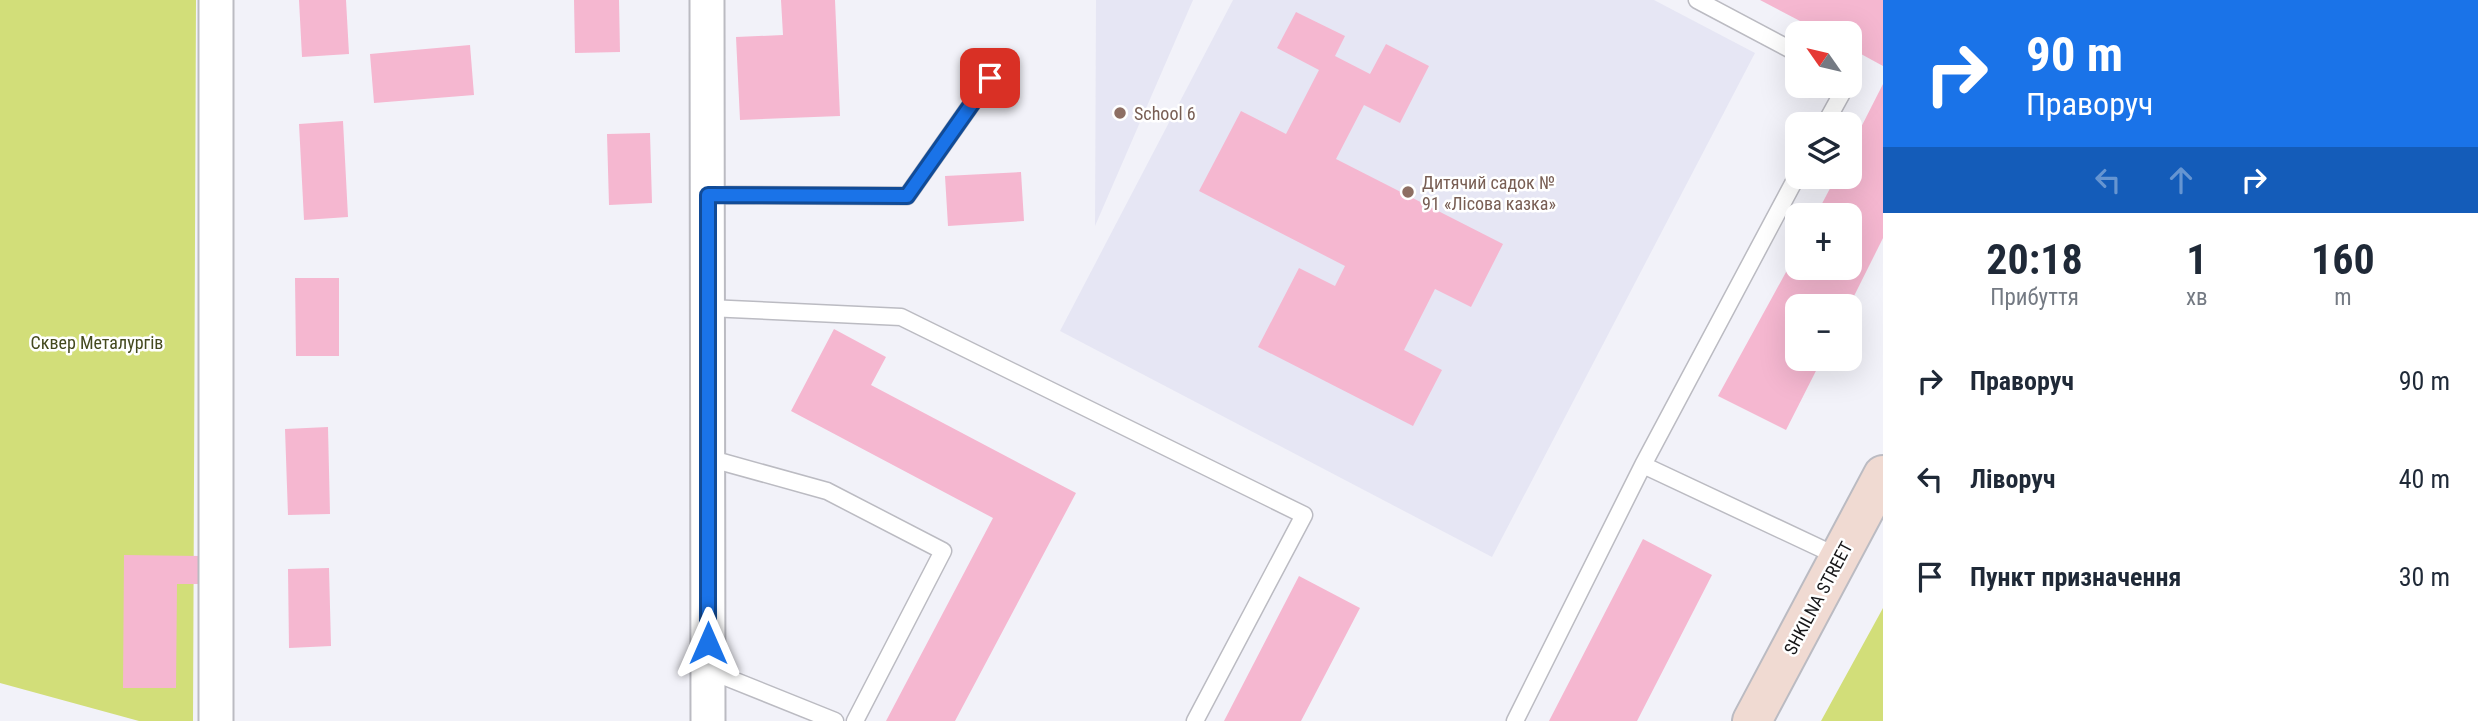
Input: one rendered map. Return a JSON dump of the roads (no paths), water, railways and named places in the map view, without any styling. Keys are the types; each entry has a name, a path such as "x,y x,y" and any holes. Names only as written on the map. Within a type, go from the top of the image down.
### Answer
{"main road":[{"name":"SHKILNA STREET","path":"1752,721 1883,475"}],"street":[{"path":"216,0 216,721"},
{"path":"708,0 708,721"}],"lane":[{"path":"1697,0 1785,47"},
{"path":"708,195 907,196 1003,58"},
{"path":"1515,721 1643,465 1790,189"},
{"path":"708,308 901,317 1304,514 1195,721"},
{"path":"708,458 828,492 943,551 855,721"},
{"path":"1643,465 1840,557"},
{"path":"708,670 835,721"}],"place":[{"name":"School 6","path":"1120,113"},
{"name":"Дитячий садок № 91 «Лісова казка»","path":"1408,192"}],"park label":[{"name":"Сквер Металургів","path":"97,342"}]}
